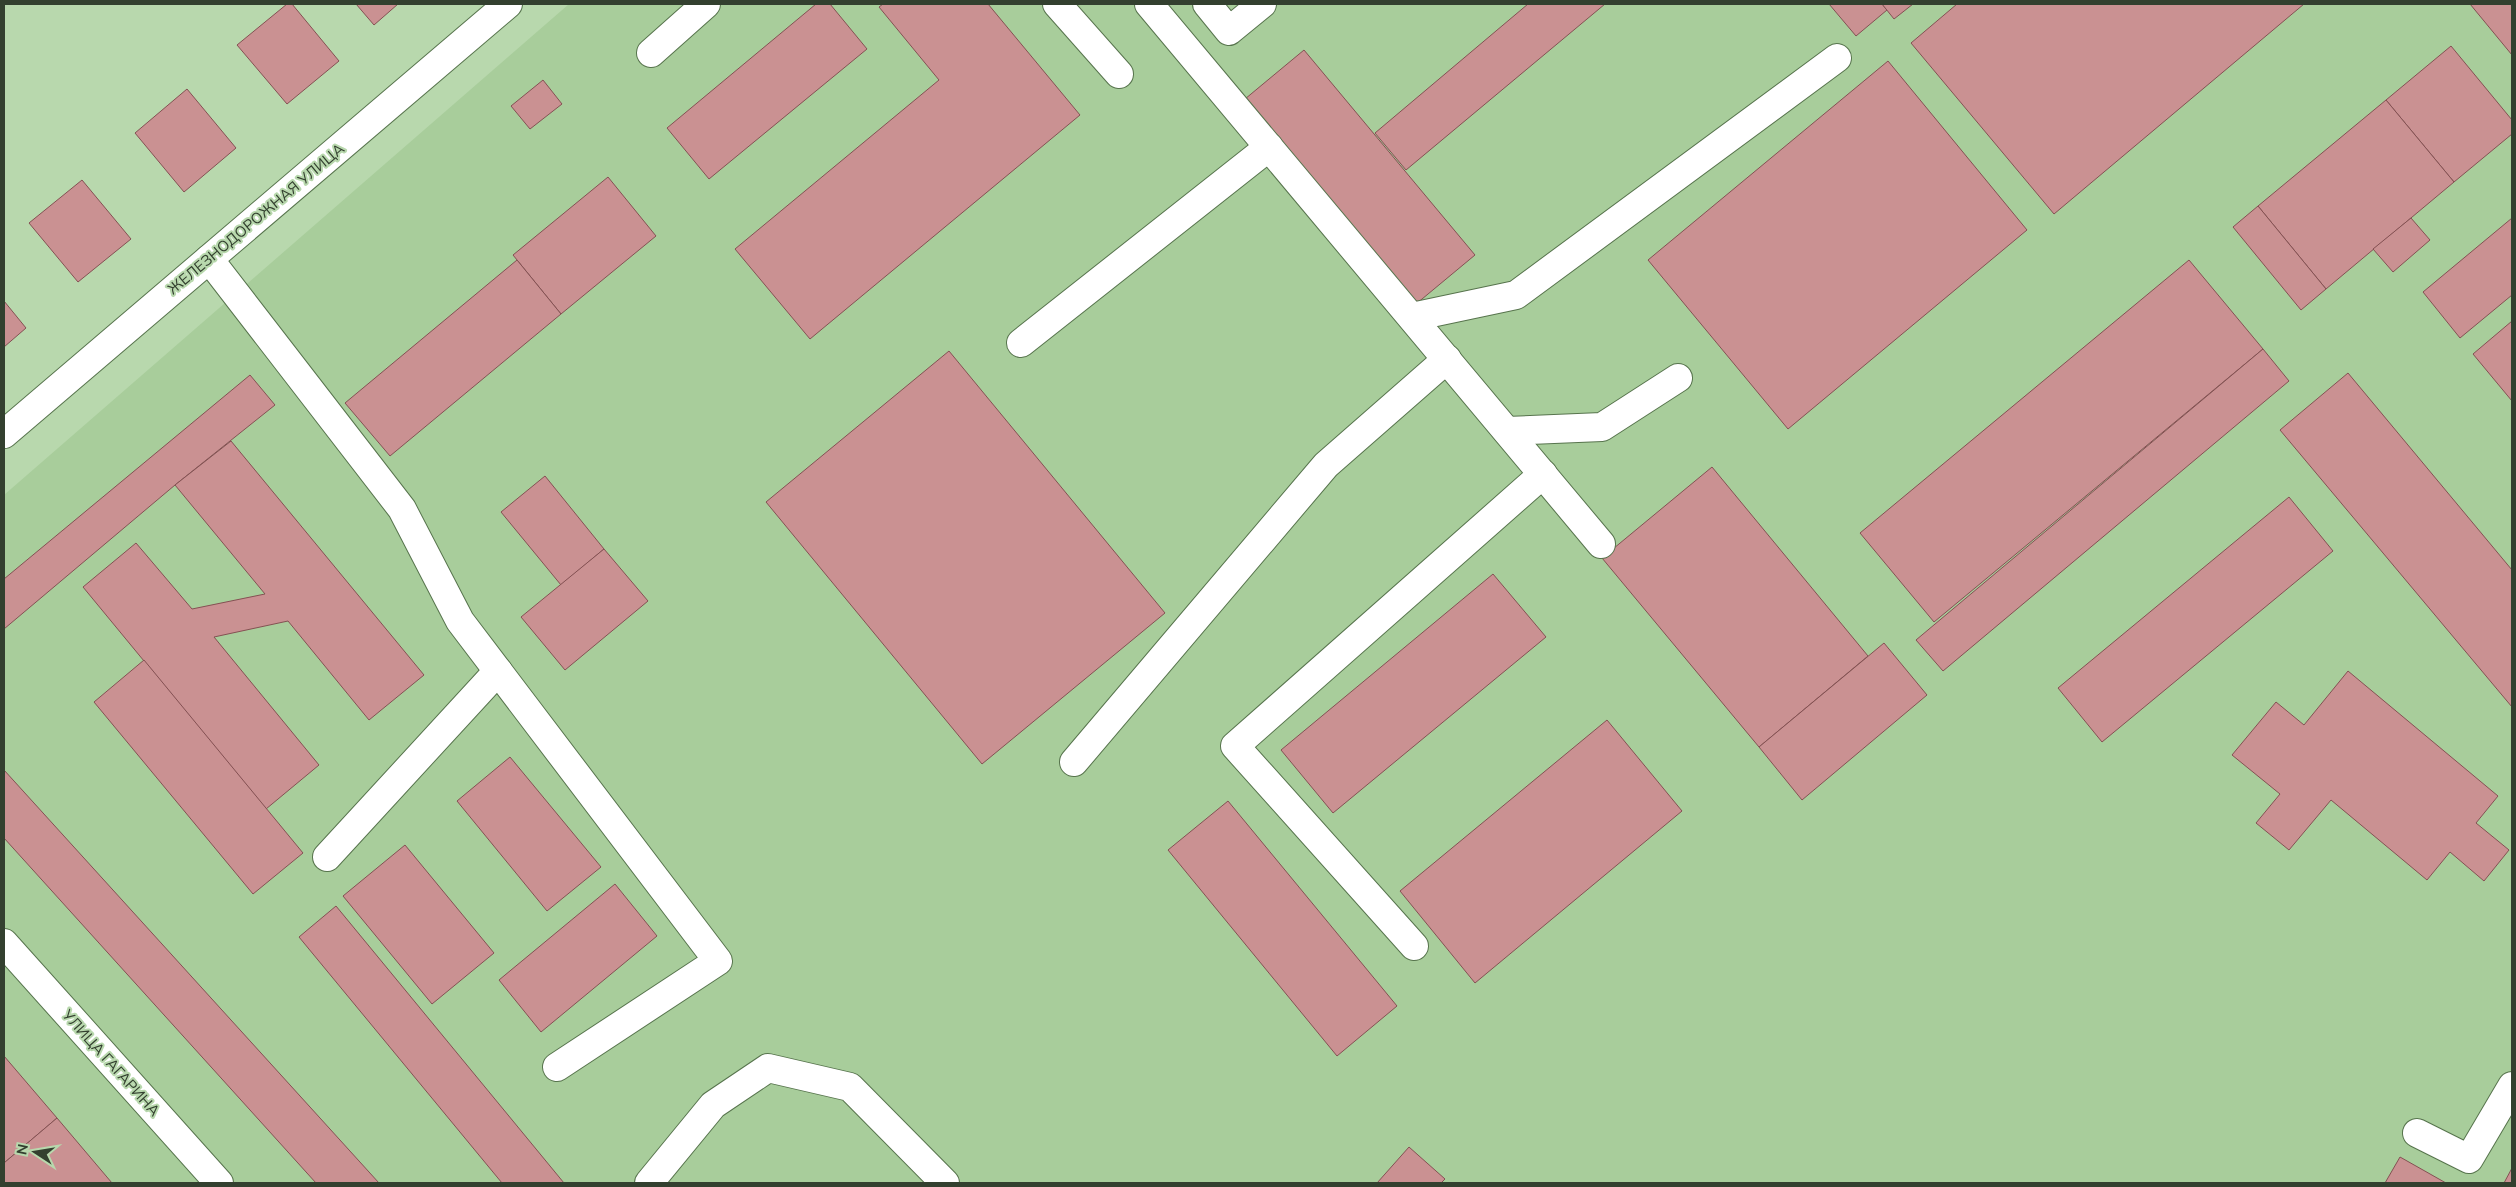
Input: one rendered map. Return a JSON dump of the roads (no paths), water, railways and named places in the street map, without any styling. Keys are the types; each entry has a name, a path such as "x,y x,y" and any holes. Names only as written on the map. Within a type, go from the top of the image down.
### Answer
{"street":[{"name":"ЖЕЛЕЗНОДОРОЖНАЯ УЛИЦА","path":"4,434 508,4"},
{"path":"651,53 706,4"},
{"path":"1057,4 1119,74"},
{"path":"1149,4 1601,544"},
{"path":"1207,4 1229,31 1262,4"},
{"path":"1412,317 1516,295 1837,58"},
{"path":"1021,343 1269,147"},
{"path":"209,259 402,509 460,621 718,961 557,1067"},
{"path":"1074,762 1326,465 1447,359"},
{"path":"1507,431 1602,427 1678,378"},
{"path":"1414,946 1235,746 1543,474"},
{"path":"327,857 498,672"},
{"name":"УЛИЦА ГАГАРИНА","path":"4,943 219,1183"},
{"path":"649,1183 713,1105 768,1068 850,1087 945,1183"},
{"path":"2417,1133 2469,1159 2512,1086"}]}
